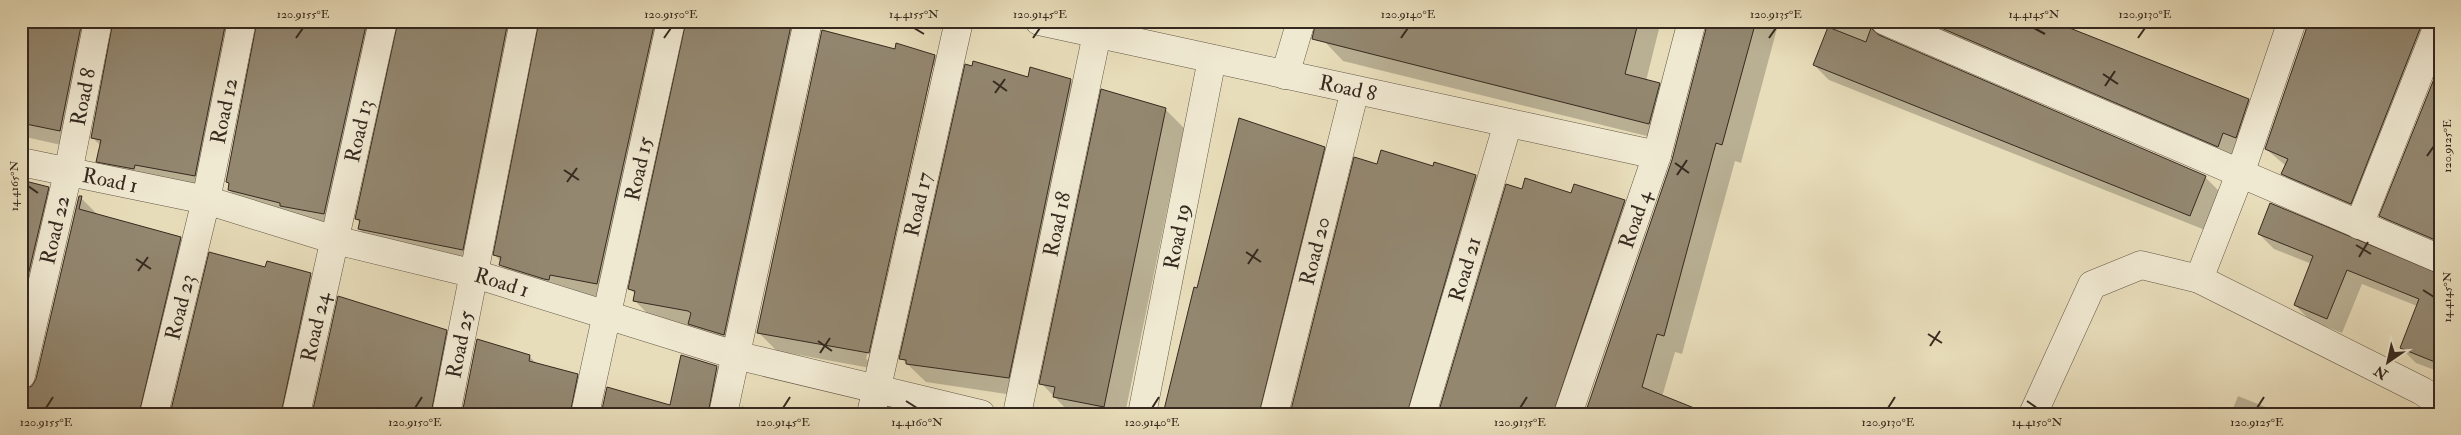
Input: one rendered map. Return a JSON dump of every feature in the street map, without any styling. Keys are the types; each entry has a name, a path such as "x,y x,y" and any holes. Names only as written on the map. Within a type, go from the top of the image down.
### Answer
{"street":[{"name":"Road 8","path":"68,173 98,21"},
{"name":"Road 12","path":"206,200 242,21"},
{"name":"Road 13","path":"336,240 383,21"},
{"name":"Road 25","path":"446,414 524,21"},
{"name":"Road 15","path":"586,414 671,21"},
{"path":"723,414 808,21"},
{"name":"Road 17","path":"874,401 958,21"},
{"name":"Road 8","path":"1039,21 1657,155"},
{"path":"1285,74 1301,21"},
{"path":"1885,21 2440,259"},
{"path":"2199,279 2240,174 2292,21"},
{"path":"2360,225 2440,21"},
{"name":"Road 4","path":"1568,414 1657,155 1687,22"},
{"name":"Road 18","path":"1018,414 1097,34"},
{"name":"Road 19","path":"1142,414 1212,59"},
{"name":"Road 20","path":"1274,414 1355,90"},
{"name":"Road 21","path":"1422,414 1508,124"},
{"name":"Road 1","path":"21,162 206,200 336,240 475,274 736,355 874,401 981,414"},
{"name":"Road 22","path":"21,376 68,173"},
{"name":"Road 23","path":"154,414 206,200"},
{"name":"Road 24","path":"296,414 336,240"},
{"path":"2037,413 2092,285 2141,265 2199,279 2422,391 2440,403"}],"building":[{"path":"21,21 82,21 60,131 21,123"},
{"path":"113,21 226,21 195,176 135,165 134,169 96,162 101,140 91,138"},
{"path":"257,21 367,21 324,214 280,206 280,203 228,190 229,183 226,182"},
{"path":"398,21 508,21 463,250 358,229 360,220 355,219"},
{"path":"539,21 655,21 597,284 550,275 549,280 544,279 499,265 501,257 493,255"},
{"path":"686,21 792,21 724,335 688,324 691,313 688,311 633,301 635,291 628,289"},
{"path":"1316,21 1615,21 1637,27 1625,74 1660,83 1649,124 1312,39"},
{"path":"1708,21 1756,21 1722,145 1716,143 1664,336 1657,334 1642,387 1704,412 1704,414 1585,414 1672,160"},
{"path":"1925,21 2052,21 2249,99 2236,138 2223,133 2218,147"},
{"path":"2309,21 2423,21 2351,204 2281,174 2288,159 2265,149"},
{"path":"1828,27 1866,42 1871,28 1879,35 2206,176 2190,216 1813,65"},
{"path":"822,30 895,49 896,43 935,55 869,353 757,333"},
{"path":"973,61 1028,77 1030,67 1071,79 1009,378 906,364 906,360 899,359 965,64 972,66"},
{"path":"2440,64 2440,242 2379,216"},
{"path":"1101,89 1166,108 1104,407 1053,397 1055,387 1039,384"},
{"path":"1239,118 1325,147 1259,414 1163,414 1194,287 1197,288"},
{"path":"1381,150 1433,166 1434,162 1476,175 1407,414 1290,414 1354,157 1377,164"},
{"path":"1525,178 1571,193 1574,184 1625,200 1553,414 1438,414 1506,184 1522,189"},
{"path":"21,180 49,187 21,305"},
{"path":"79,196 82,196 79,209 181,237 139,414 21,414 21,390 32,386 36,379"},
{"path":"2270,203 2440,274 2440,364 2400,348 2419,299 2347,270 2327,319 2294,305 2313,256 2258,234"},
{"path":"209,252 265,267 267,261 311,273 281,414 170,414"},
{"path":"338,296 447,330 431,414 312,414"},
{"path":"477,339 530,355 529,361 578,374 570,414 462,414"},
{"path":"681,355 717,366 708,414 601,414 607,387 670,405"}]}
